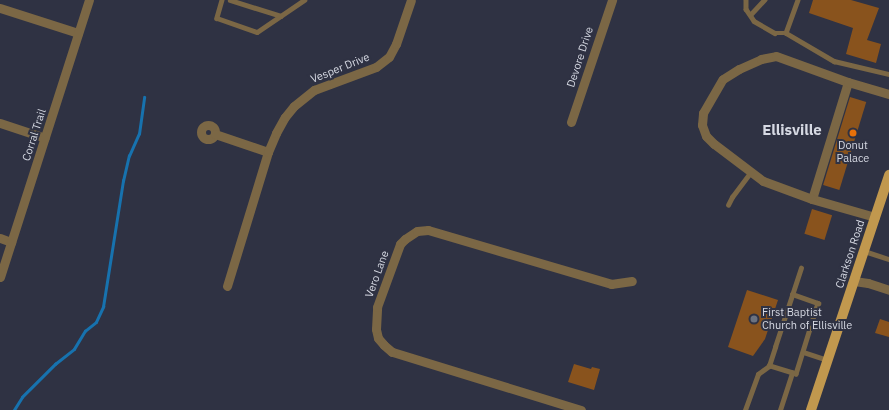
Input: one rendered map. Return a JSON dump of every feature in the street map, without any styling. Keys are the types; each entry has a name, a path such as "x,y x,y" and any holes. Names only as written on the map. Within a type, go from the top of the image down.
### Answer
{"main road":[{"name":"Clarkson Road","path":"811,410 875,217 886,196 889,175"}],"street":[{"name":"Corral Trail","path":"0,277 46,138 89,0"},
{"name":"Vesper Drive","path":"227,286 268,152 285,117 302,98 314,90 376,67 389,57 396,44 411,0"},
{"name":"Devore Drive","path":"571,122 612,0"},
{"path":"0,8 78,33"},
{"path":"875,217 773,186 750,173 714,144 706,136 702,125 704,113 723,79 739,68 761,59 776,56 848,82 889,94"},
{"path":"812,199 848,82"},
{"path":"0,124 46,138"},
{"path":"215,134 268,152"},
{"name":"Vero Lane","path":"581,410 392,352 384,345 378,338 376,329 377,307 400,244 417,231 428,230 611,284 632,281"},
{"path":"0,238 11,242"},
{"path":"854,281 868,283 889,290"}],"lane":[{"path":"222,0 217,18 257,32 304,0"},
{"path":"230,0 281,16"},
{"path":"746,0 746,8 754,21 775,33 786,33 834,61 889,74"},
{"path":"750,15 764,0"},
{"path":"786,33 798,0"},
{"path":"728,205 732,197 750,173"},
{"path":"864,251 889,259"},
{"path":"745,410 758,374 769,366 778,348 792,294 801,268"},
{"path":"769,366 796,374 801,354 806,343 807,330 818,303 792,294"},
{"path":"800,341 806,343"},
{"path":"801,354 827,360"},
{"path":"780,410 792,373"}],"building":[{"path":"813,0 851,0 879,8 867,40 881,44 876,63 846,54 853,28 809,13"},
{"path":"850,97 866,102 839,190 823,185"},
{"path":"812,209 832,215 824,240 804,234"},
{"name":"First Baptist Church of Ellisville","path":"747,290 778,300 765,339 753,356 728,347"},
{"path":"880,319 889,322 889,337 875,333"},
{"path":"574,364 591,369 592,367 600,369 594,390 568,382"}],"waterway":[{"path":"14,410 22,397 55,364 74,349 85,331 96,322 103,307 123,181 129,156 139,134 144,97"}],"place":[{"name":"Donut Palace","path":"853,133"},
{"name":"First Baptist Church of Ellisville","path":"754,319"}],"district":[{"name":"Ellisville","path":"792,130"}]}
